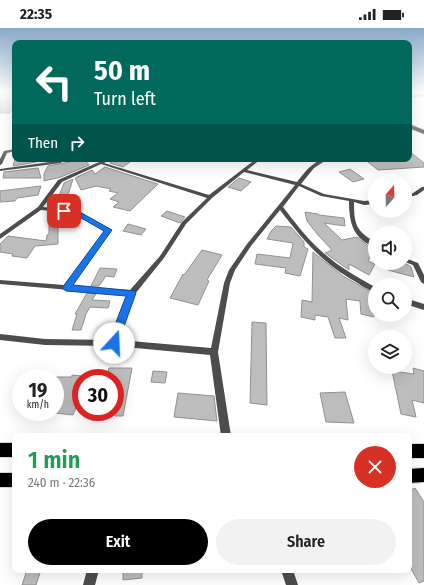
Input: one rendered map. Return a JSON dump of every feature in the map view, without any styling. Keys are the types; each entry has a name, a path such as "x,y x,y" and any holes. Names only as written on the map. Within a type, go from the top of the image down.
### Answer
{"main road":[{"path":"412,121 424,125"},
{"path":"412,127 424,132"},
{"path":"0,450 12,450"},
{"path":"412,451 424,451"},
{"path":"412,476 424,475"},
{"path":"0,480 12,480"}],"street":[{"path":"0,164 2,152 12,150"},
{"path":"0,170 59,162"},
{"path":"114,343 132,293 162,257 184,223 210,197 255,162"},
{"path":"226,433 214,352 227,283 232,270 249,245 312,167 321,162"},
{"path":"0,237 40,208 60,181 101,163 210,197"},
{"path":"244,171 298,184 324,195 368,203"},
{"path":"412,195 424,188"},
{"path":"351,200 351,222 361,238 368,242"},
{"path":"280,207 306,240 324,257 368,286"},
{"path":"40,208 75,212 109,230 66,288"},
{"path":"412,263 416,264 424,282"},
{"path":"0,282 132,293"},
{"path":"412,303 424,307"},
{"path":"0,337 45,342 114,343 214,352"},
{"path":"89,585 92,573"},
{"path":"288,573 292,585"}],"building":[{"path":"412,153 424,163 424,167 378,170 368,162 412,162"},
{"path":"14,162 36,162 13,166"},
{"path":"70,162 86,162 89,165 61,177 44,181 44,174 48,166"},
{"path":"112,162 130,162 123,167 110,163"},
{"path":"105,167 158,184 130,211 113,207 119,202 110,199 118,193 109,191 111,189 96,186 81,190 75,178 92,170 95,174"},
{"path":"38,168 41,178 3,178 4,172"},
{"path":"350,169 364,179 353,182 339,172"},
{"path":"239,178 251,182 241,191 228,187"},
{"path":"73,179 68,195 59,196 64,183"},
{"path":"41,186 38,195 17,198 15,201 0,202 0,191"},
{"path":"167,211 185,217 180,223 161,216"},
{"path":"305,212 344,218 345,226 324,223 342,240 357,237 368,245 368,270 372,270 369,275 349,264 349,270 325,253 332,250 307,221"},
{"path":"62,217 62,226 58,226 58,244 35,246 27,258 12,256 13,254 0,252 0,244 8,236 46,241 47,235 49,234 49,219"},
{"path":"128,224 146,229 141,235 123,231"},
{"path":"276,226 291,227 304,242 304,247 308,249 300,276 285,273 286,268 255,264 257,254 290,258 293,243 267,239 271,231"},
{"path":"202,250 222,255 207,280 209,281 198,305 170,298 183,274 184,275"},
{"path":"313,252 343,276 368,290 368,316 361,314 360,301 346,299 348,320 339,318 346,338 335,338 328,317 315,315 315,320 301,317 302,300 312,302"},
{"path":"100,268 117,269 114,277 106,276 99,286 91,286"},
{"path":"388,270 412,270 414,277"},
{"path":"87,293 96,294 92,300 110,301 108,308 90,307 81,330 72,330 77,314 75,314"},
{"path":"252,322 266,323 267,405 250,403"},
{"path":"132,368 124,411 124,369 109,369"},
{"path":"413,368 424,371 424,403 412,400 416,417 401,414 393,374 414,374"},
{"path":"153,371 167,372 165,383 151,382"},
{"path":"64,377 72,377 72,415 64,414"},
{"path":"345,392 354,423 326,422 320,393"},
{"path":"178,393 214,396 217,421 174,417"},
{"path":"415,488 424,502 424,581 419,583 412,570 412,490"},
{"path":"26,573 40,573 36,585 22,585"},
{"path":"123,573 142,573 142,578 123,580"}],"route":[{"path":"64,211 75,212 109,230 66,288 132,293 114,343"}]}
